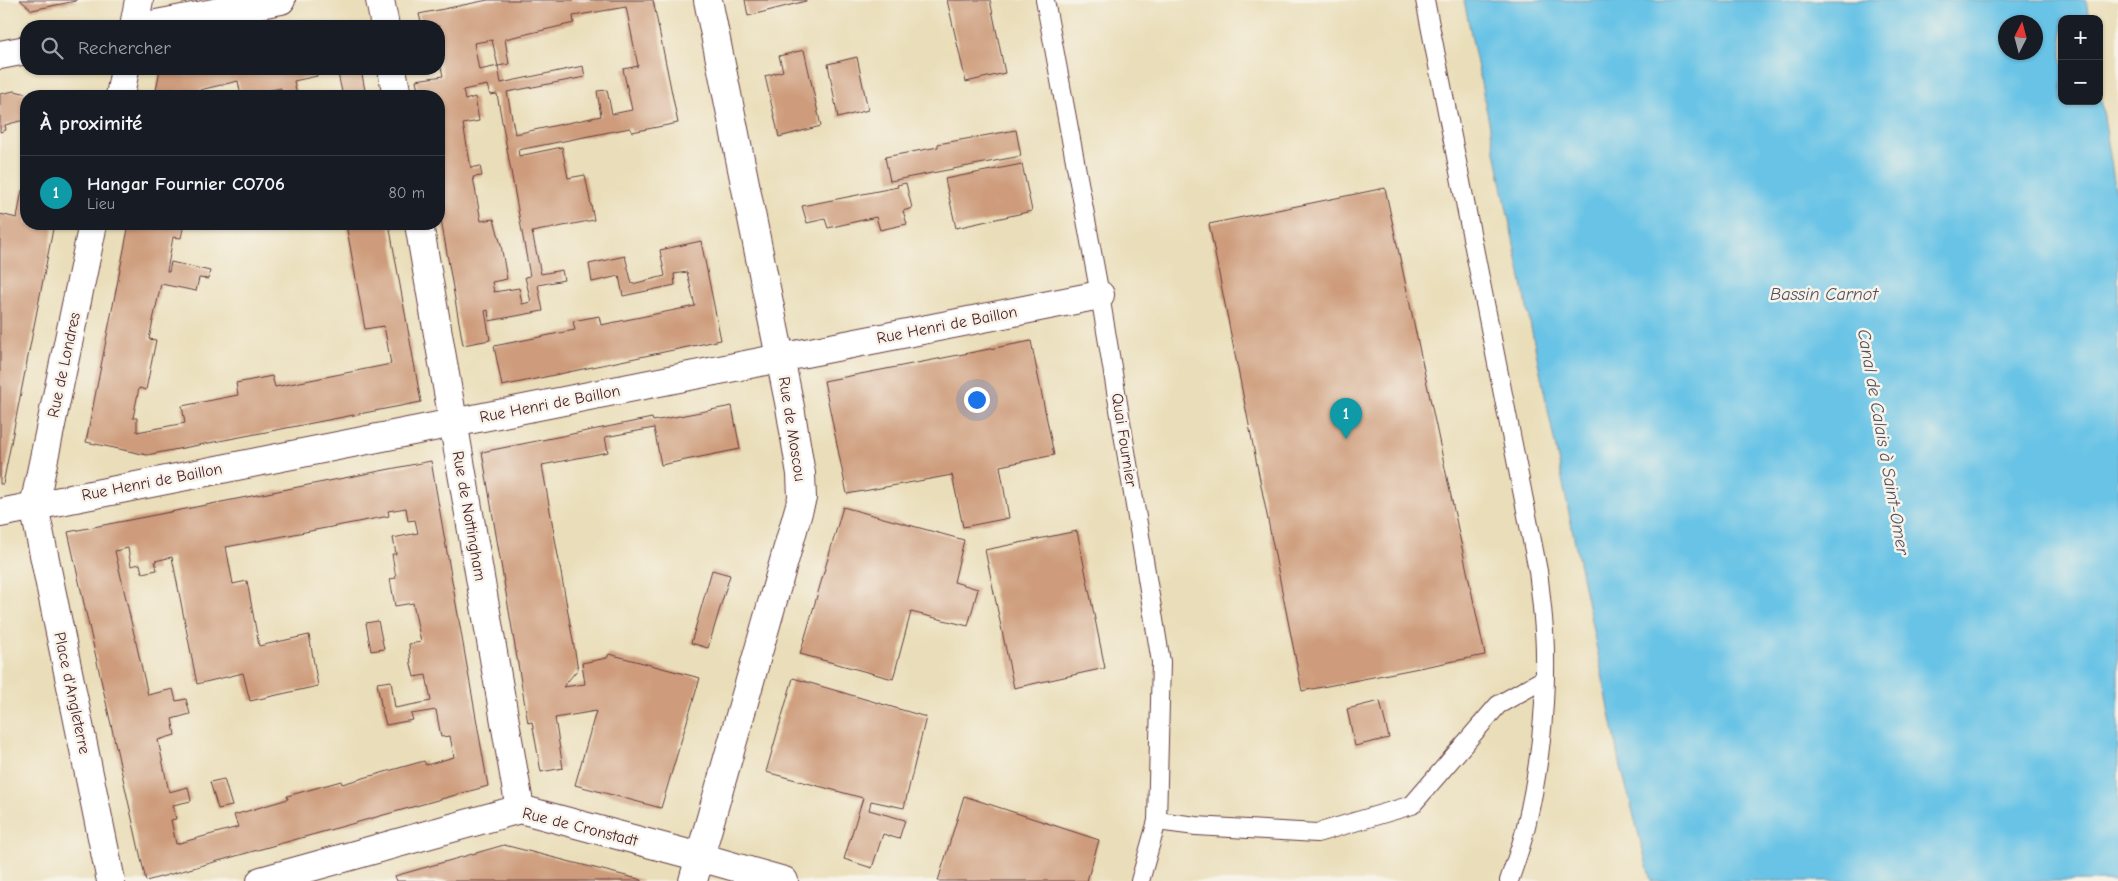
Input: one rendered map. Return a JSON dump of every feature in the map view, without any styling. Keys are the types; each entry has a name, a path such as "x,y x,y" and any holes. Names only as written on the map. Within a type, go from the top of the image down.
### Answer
{"street":[{"path":"135,20 139,0"},
{"path":"177,20 281,0"},
{"path":"380,0 384,20"},
{"name":"Rue de Moscou","path":"696,869 802,498 801,474 780,358 708,0"},
{"path":"0,55 20,51"},
{"path":"121,90 124,75"},
{"path":"393,75 396,90"},
{"name":"Rue de Londres","path":"34,506 92,230"},
{"name":"Rue de Nottingham","path":"420,230 520,809"},
{"name":"Rue Henri de Baillon","path":"0,513 1100,295"},
{"name":"Place d'Angleterre","path":"34,506 111,881"},
{"name":"Rue de Cronstadt","path":"260,881 520,809 696,869 784,881"}],"lane":[{"name":"Quai Fournier","path":"1044,0 1100,295 1161,662 1156,820 1140,881"},
{"path":"1425,0 1538,570 1545,656 1536,774 1526,827 1509,881"},
{"path":"1156,820 1196,826 1317,833 1412,806 1498,705 1544,678"}],"water":[{"name":"Bassin Carnot","path":"1464,0 2086,0 2088,15 2058,15 2058,105 2102,105 2118,206 2118,881 1651,881 1621,767"}],"building":[{"path":"20,0 76,0 76,1 32,10"},
{"path":"488,0 653,0 678,123 632,132 630,128 518,150 519,156 562,147 568,178 585,175 594,220 532,232 541,274 562,270 564,280 538,285 543,311 489,321 488,310 485,311 490,340 463,345 443,230 445,230 445,90 418,90 416,80 445,75 445,20 420,20 419,14","holes":["626,7 638,66 623,69 632,110 612,114 607,90 597,91 601,116 515,134 507,92 585,77 583,66 501,83 498,66 509,64 505,39 574,23 573,16","492,40 498,66 479,70 474,43","487,85 490,95 497,94 530,276 525,277 531,302 522,304 519,288 494,292 492,282 507,279 501,245 494,219 481,221 473,177 482,176 480,166 471,168 463,124 479,121 475,97 465,100 463,90"]},
{"path":"745,0 806,0 806,1 748,16"},
{"path":"947,0 990,0 1005,73 966,82"},
{"path":"804,50 821,126 779,137 765,76 783,71 779,56"},
{"path":"857,57 868,110 838,118 828,64"},
{"path":"159,75 317,76 294,81 296,90 282,90 281,88 271,90 240,90 238,81 200,90 156,90"},
{"path":"338,75 362,75 365,90 342,90"},
{"path":"14,91 20,92 20,121 5,125 6,130 0,132 0,94"},
{"path":"1016,130 1021,156 890,181 885,157 938,147 938,144"},
{"path":"1022,164 1032,211 956,228 945,179"},
{"path":"906,183 912,208 903,211 907,224 880,230 876,217 828,228 825,219 807,223 802,206 898,187 897,185"},
{"path":"1385,188 1485,655 1302,691 1209,224"},
{"path":"20,201 20,230 53,230 3,484 0,484 0,214 17,218"},
{"path":"128,230 183,230 181,238 173,237 167,271 169,272 171,262 210,271 208,279 199,278 196,291 161,284 149,339 156,340 146,390 139,388 133,418 137,418 137,432 185,423 182,406 238,395 236,383 272,376 275,387 391,364 384,326 365,329 347,230 390,230 421,402 147,455 86,442"},
{"path":"701,241 721,340 502,386 494,346 575,330 573,321 599,316 601,325 695,306 687,272 674,274 675,285 623,296 619,276 592,282 589,264 625,256 632,284 665,276 660,250"},
{"path":"1031,341 1054,455 1000,466 1009,518 963,527 952,475 847,494 824,381"},
{"path":"732,406 740,449 661,465 654,428 605,437 608,452 542,465 578,669 563,687 585,684 582,663 607,658 609,654 700,678 661,808 575,785 596,711 555,718 563,768 541,772 532,722 528,723 482,452 652,418 653,421"},
{"path":"431,461 488,786 146,881 68,532","holes":["406,508 408,521 415,520 418,533 393,538 396,554 392,554 396,578 390,579 395,606 413,603 421,642 409,644 411,664 414,677 426,675 431,701 395,708 391,681 377,683 382,710 386,725 413,720 411,714 436,710 441,737 450,736 454,757 426,765 424,761 342,784 341,781 287,796 288,799 234,815 238,827 176,844 171,820 176,819 173,805 191,801 188,787 169,792 158,740 175,735 172,719 190,714 186,699 176,701 173,689 148,695 115,551 128,548 131,566 140,564 142,573 157,570 155,561 172,557 197,684 243,673 250,701 318,686 309,635 259,646 247,581 233,584 226,547 389,516 388,511"]},
{"path":"843,507 964,540 954,582 978,589 968,626 911,612 893,679 800,654"},
{"path":"1077,531 1105,668 1014,688 985,550"},
{"path":"712,570 730,575 708,648 691,643"},
{"path":"378,621 384,649 371,651 366,623"},
{"path":"793,678 926,717 904,808 871,801 869,810 905,820 899,839 883,834 872,868 844,859 863,798 766,772"},
{"path":"1380,701 1389,738 1355,746 1347,709"},
{"path":"224,779 232,806 218,809 210,782"},
{"path":"964,796 1099,840 1087,881 938,881"},
{"path":"504,845 642,881 397,881 395,876"}],"place":[{"name":"Hangar Fournier CO706","path":"1346,439"}],"water label":[{"name":"Canal de Calais à Saint-Omer","path":"1883,442"}]}
